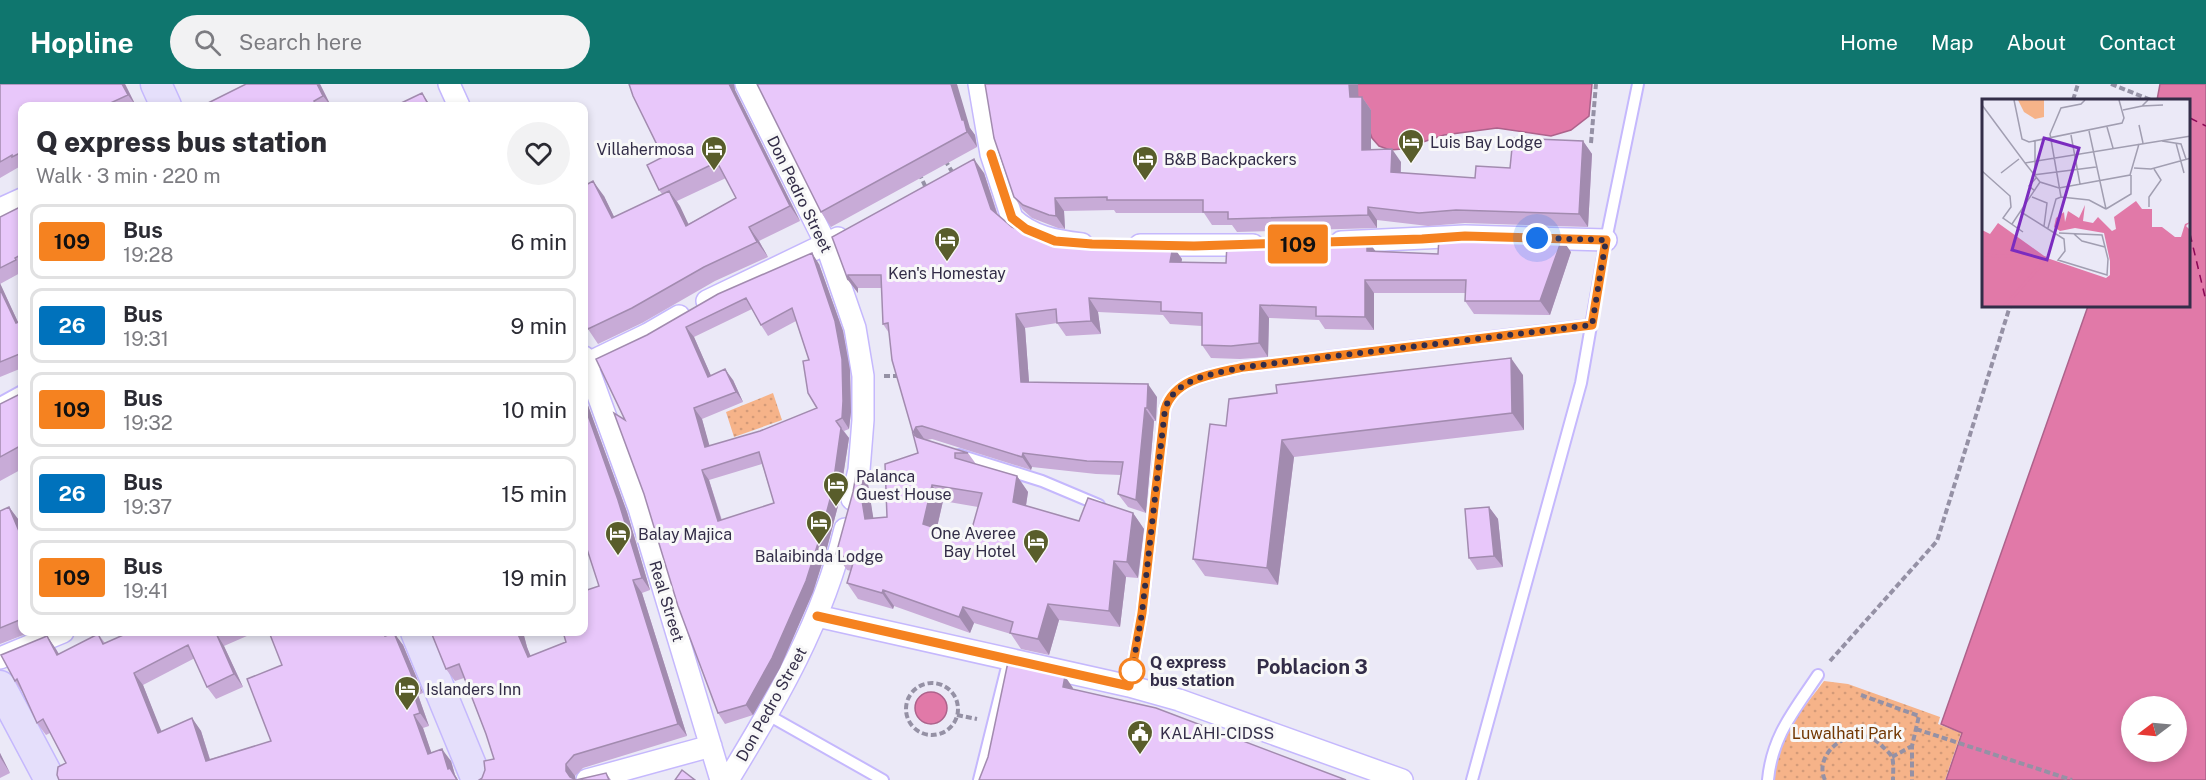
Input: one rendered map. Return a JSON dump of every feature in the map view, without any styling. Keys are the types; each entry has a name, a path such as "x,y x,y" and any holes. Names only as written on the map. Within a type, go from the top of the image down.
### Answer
{"main road":[{"path":"156,84 164,102"},
{"path":"418,636 477,780"},
{"path":"0,686 50,780"}],"street":[{"path":"449,84 457,102"},
{"name":"Don Pedro Street","path":"728,780 792,673 817,616 842,543 859,470 863,420 863,376 855,328 826,244 746,84"},
{"path":"979,84 991,154 1012,218 1020,225 1055,241 1103,245"},
{"path":"954,175 991,154"},
{"path":"0,209 18,201"},
{"path":"588,360 648,334 720,293 856,228"},
{"path":"1324,243 1465,236 1606,240"},
{"path":"1125,245 1269,245"},
{"name":"Real Street","path":"588,373 639,508 721,780"},
{"path":"817,616 1129,686 1179,700 1402,780"},
{"path":"0,658 53,636"},
{"path":"587,780 711,746"}],"lane":[{"path":"1472,780 1581,383 1606,240 1638,84"},
{"path":"1129,686 1142,613 1146,521 1165,409 1168,398 1182,386 1199,378 1244,367 1592,325"},
{"path":"0,403 18,393"},
{"path":"952,453 1042,481 1112,510"},
{"path":"979,780 1009,659"},
{"path":"1768,780 1770,758 1783,727 1818,675"},
{"path":"768,715 884,780"}],"path":[{"path":"1591,143 1596,84"},
{"path":"2073,99 2078,84"},
{"path":"2111,84 2148,99"},
{"path":"943,157 954,175"},
{"path":"918,170 927,190"},
{"path":"1818,675 1937,541 2009,308"},
{"path":"863,376 905,376"},
{"path":"934,683 951,691 958,706 954,723 949,729 932,735 916,730 910,724 906,714 906,705 916,688 934,683"},
{"path":"1862,695 1918,716 1912,746 1912,780"},
{"path":"1916,729 2072,780"},
{"path":"1826,780 1823,774 1826,755 1838,741 1857,735 1875,738 1892,757 1893,780"},
{"path":"1892,757 1912,746"}],"green space":[{"path":"773,393 782,420 734,437 726,412"},
{"name":"Luwalhati Park","path":"1824,681 1848,684 1940,717 1938,724 1961,733 1945,780 1775,780 1776,765 1784,739 1798,715"}],"shaded area":[{"path":"1352,84 1592,84 1589,116 1571,130 1551,136 1497,128 1444,135 1402,149 1390,150 1379,146 1372,138"},
{"path":"2160,84 2206,84 2206,780 1946,780 1962,733 1941,724 2087,308 2191,308 2191,99 2157,99"},
{"path":"931,692 942,697 947,708 942,719 931,724 920,719 915,708 920,697"}],"building":[{"path":"0,84 122,84 128,95 113,102 18,102 18,154 0,162"},
{"path":"246,84 317,84 323,96 315,102 210,102"},
{"path":"629,84 729,84 790,206 749,227 757,242 704,267 632,308 588,329 588,184 593,181 612,218 669,191 686,226 736,198 717,162 659,190 647,165 663,157"},
{"path":"757,84 951,84 967,132 821,212"},
{"path":"985,84 1349,84 1350,97 1362,97 1362,150 1392,149 1391,172 1475,178 1476,166 1510,168 1513,138 1583,141 1579,214 1456,210 1419,213 1368,207 1368,215 1228,219 1228,212 1203,212 1203,200 1107,200 1107,197 1055,198 1056,216 1049,215 1023,205 1014,197 994,138"},
{"path":"422,93 427,102 403,102"},
{"path":"974,159 991,209 1012,227 1045,241 1173,246 1170,262 1226,263 1227,244 1367,240 1367,251 1438,254 1439,237 1562,239 1540,301 1465,301 1466,280 1365,280 1365,317 1316,316 1316,307 1260,305 1259,343 1231,346 1202,345 1202,313 1161,311 1161,302 1089,298 1091,321 1057,323 1056,309 1016,314 1021,382 1148,384 1136,500 1118,494 1123,462 1087,461 1023,453 1022,457 922,426 916,427 913,433 892,360 888,323 883,324 881,275 848,275 848,280 832,237"},
{"path":"18,208 18,256 15,258 16,260 0,268 0,217"},
{"path":"812,253 835,321 842,359 843,401 842,418 836,421 841,428 832,492 806,581 772,658 746,705 718,713 678,606 644,494 614,413 625,420 596,359 647,335 718,294","holes":["746,298 761,325 792,308 809,360 803,361 808,393 817,408 760,431 705,447 694,408 736,392 725,369 708,377 686,327","759,452 774,503 718,521 702,470"]},
{"path":"0,289 16,323 18,322 18,355 0,362"},
{"path":"1511,358 1512,413 1282,440 1267,568 1193,559 1210,424 1226,426 1229,399 1277,393 1276,385"},
{"path":"18,395 18,447 0,457 0,404"},
{"path":"588,415 642,578 633,580 678,724 574,755 566,764 566,771 576,780 479,780 485,770 484,761 494,759 486,734 459,664 446,669 433,636 519,636 528,657 566,642 564,636 588,636 588,590 599,586 588,552"},
{"path":"913,434 968,453 955,453 955,458 1017,476 1013,502 1079,521 1088,498 1133,513 1127,562 1114,561 1109,611 1048,604 1038,639 1010,633 1013,622 963,607 959,617 883,590 882,593 847,583 854,560 836,554 857,469 865,519 887,517 885,464 918,453","holes":["932,485 982,493 969,539 923,524"]},
{"path":"9,507 18,529 18,621 0,628 0,511"},
{"path":"1489,507 1494,556 1469,558 1465,509"},
{"path":"47,636 57,655 94,636 99,636 103,644 121,636 217,636 234,674 207,687 188,645 134,673 158,733 192,718 206,761 271,741 247,679 282,665 271,636 395,636 414,681 410,682 420,713 414,715 428,754 442,749 448,769 450,768 457,780 59,780 58,767 66,763 43,719 37,723 17,679 15,681 1,655"},
{"path":"1008,662 1065,676 1063,687 1156,708 1346,780 979,780 988,757"},
{"path":"682,770 695,780 675,780"},
{"path":"606,773 609,780 576,780"}],"ferry route":[{"path":"2191,118 2206,126"},
{"path":"2191,238 2206,301"}],"bus line":[{"name":"109","path":"817,616 1129,686 1142,613 1165,409 1168,398 1175,390 1199,378 1244,367 1592,325 1606,240 1465,236 1194,246 1055,241 1026,229 1012,218 991,154"}],"place":[{"name":"Luis Bay Lodge","path":"1411,165"},
{"name":"Villahermosa","path":"714,172"},
{"name":"B&B Backpackers","path":"1145,182"},
{"name":"Ken's Homestay","path":"947,263"},
{"name":"Palanca Guest House","path":"836,508"},
{"name":"Balaibinda Lodge","path":"819,546"},
{"name":"Balay Majica","path":"618,557"},
{"name":"One Averee Bay Hotel","path":"1036,565"},
{"name":"Q express bus station","path":"1132,671"},
{"name":"Islanders Inn","path":"407,712"},
{"name":"KALAHI-CIDSS","path":"1140,756"}],"district":[{"name":"Poblacion 3","path":"1312,667"}],"route":[{"path":"1132,671 1142,613 1165,409 1168,398 1175,390 1199,378 1244,367 1592,325 1606,240 1537,238"}]}
